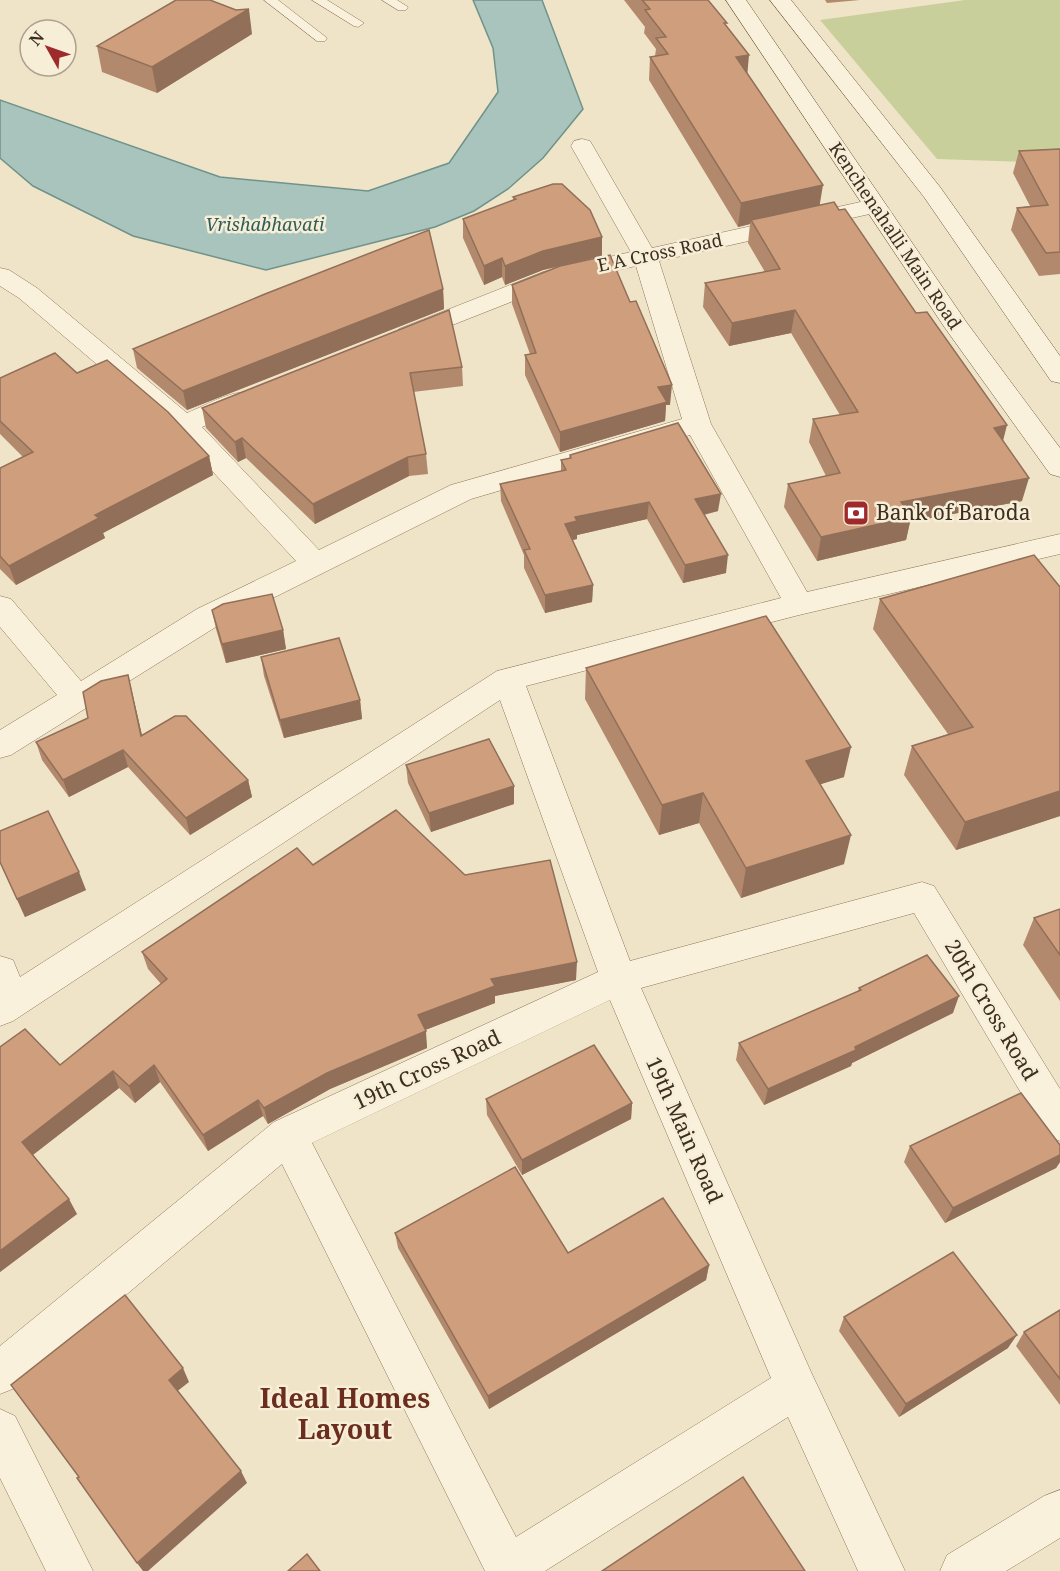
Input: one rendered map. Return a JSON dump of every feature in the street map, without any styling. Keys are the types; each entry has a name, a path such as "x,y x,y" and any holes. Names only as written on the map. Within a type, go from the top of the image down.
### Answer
{"street":[{"name":"Kenchenahalli Main Road","path":"736,0 958,328 1060,468"},
{"path":"780,0 932,192 1060,375"},
{"path":"582,146 645,256 697,424 799,604"},
{"name":"E A Cross Road","path":"385,344 552,277 874,206"},
{"path":"0,275 28,293 184,424 315,564"},
{"path":"184,424 262,393"},
{"path":"0,746 207,617 461,492 697,424"},
{"path":"4,994 205,878 508,679 799,604 1060,544"},
{"path":"0,607 77,698"},
{"name":"19th Main Road","path":"508,679 619,979 796,1388 882,1571"},
{"name":"19th Cross Road","path":"0,1372 288,1135 619,979 922,896"},
{"name":"20th Cross Road","path":"922,896 1060,1123"},
{"path":"288,1135 508,1569 796,1388"},
{"path":"0,1431 70,1571"},
{"path":"963,1571 1060,1512"}],"lane":[{"path":"270,0 321,38"},
{"path":"318,0 358,23"},
{"path":"388,0 402,7"}],"green space":[{"path":"965,0 1060,0 1060,163 937,159 820,20"}],"water":[{"name":"Vrishabhavati","path":"473,0 542,0 583,109 543,158 508,189 474,211 435,227 266,270 133,236 33,186 0,158 0,100 220,177 368,191 449,163 498,92 493,48"}],"building":[{"path":"176,0 210,0 236,10 249,9 152,67 97,46"},
{"path":"642,0 708,0 749,55 736,57 823,185 741,203 650,57 668,54 656,38 666,37 645,10 650,9"},
{"path":"1060,149 1060,252 1046,253 1017,208 1048,205 1019,151"},
{"path":"553,184 562,184 590,210 602,237 543,251 505,266 502,258 484,266 463,219 516,199 513,197"},
{"path":"834,202 839,210 845,209 916,313 927,312 1007,425 994,428 1029,478 901,502 911,517 821,537 788,484 840,473 813,419 858,412 795,310 732,323 705,283 780,269 751,220"},
{"path":"429,230 443,289 183,391 133,349 265,294"},
{"path":"610,255 630,302 636,301 672,385 658,387 667,402 560,432 525,355 536,353 512,285 560,266"},
{"path":"449,310 462,367 410,373 426,454 408,457 313,504 242,438 235,442 202,408"},
{"path":"55,353 77,373 107,360 168,412 209,456 95,515 99,518 9,566 0,556 0,468 33,452 0,421 0,378"},
{"path":"678,423 721,494 695,499 728,555 685,565 649,502 575,517 577,521 565,524 593,585 545,595 524,550 530,549 500,484 566,470 561,460 571,458 570,455"},
{"path":"1034,555 1060,587 1060,791 965,822 912,746 973,727 880,599"},
{"path":"272,594 283,630 222,644 212,610 223,604"},
{"path":"766,616 851,747 806,761 851,835 746,868 703,793 662,805 586,668"},
{"path":"339,638 360,700 280,720 261,657"},
{"path":"128,675 141,736 175,716 186,716 248,780 186,818 123,750 63,780 36,742 88,718 83,692 101,681"},
{"path":"489,739 514,786 429,813 406,765"},
{"path":"396,810 465,875 550,860 577,962 491,979 495,986 418,1015 426,1031 327,1073 264,1108 258,1100 203,1135 154,1065 129,1086 113,1071 22,1142 69,1199 0,1251 0,1047 25,1029 60,1065 167,979 142,952 297,848 313,865"},
{"path":"48,811 79,872 17,899 0,862 0,831"},
{"path":"1060,909 1060,955 1034,918"},
{"path":"927,955 959,996 855,1047 856,1050 768,1089 739,1043 861,990 859,988"},
{"path":"594,1045 632,1103 522,1160 486,1099"},
{"path":"1021,1093 1060,1145 1060,1155 953,1208 910,1146"},
{"path":"515,1167 568,1253 663,1198 709,1265 488,1396 395,1233"},
{"path":"953,1252 1017,1335 906,1404 844,1317"},
{"path":"125,1295 183,1368 169,1380 241,1471 137,1563 77,1478 79,1477 11,1385"},
{"path":"1060,1310 1060,1379 1024,1332"},
{"path":"743,1477 805,1571 602,1571"},
{"path":"307,1554 320,1571 288,1571"}],"place":[{"name":"Bank of Baroda","path":"856,513"}],"district":[{"name":"Ideal Homes Layout","path":"345,1414"}]}
